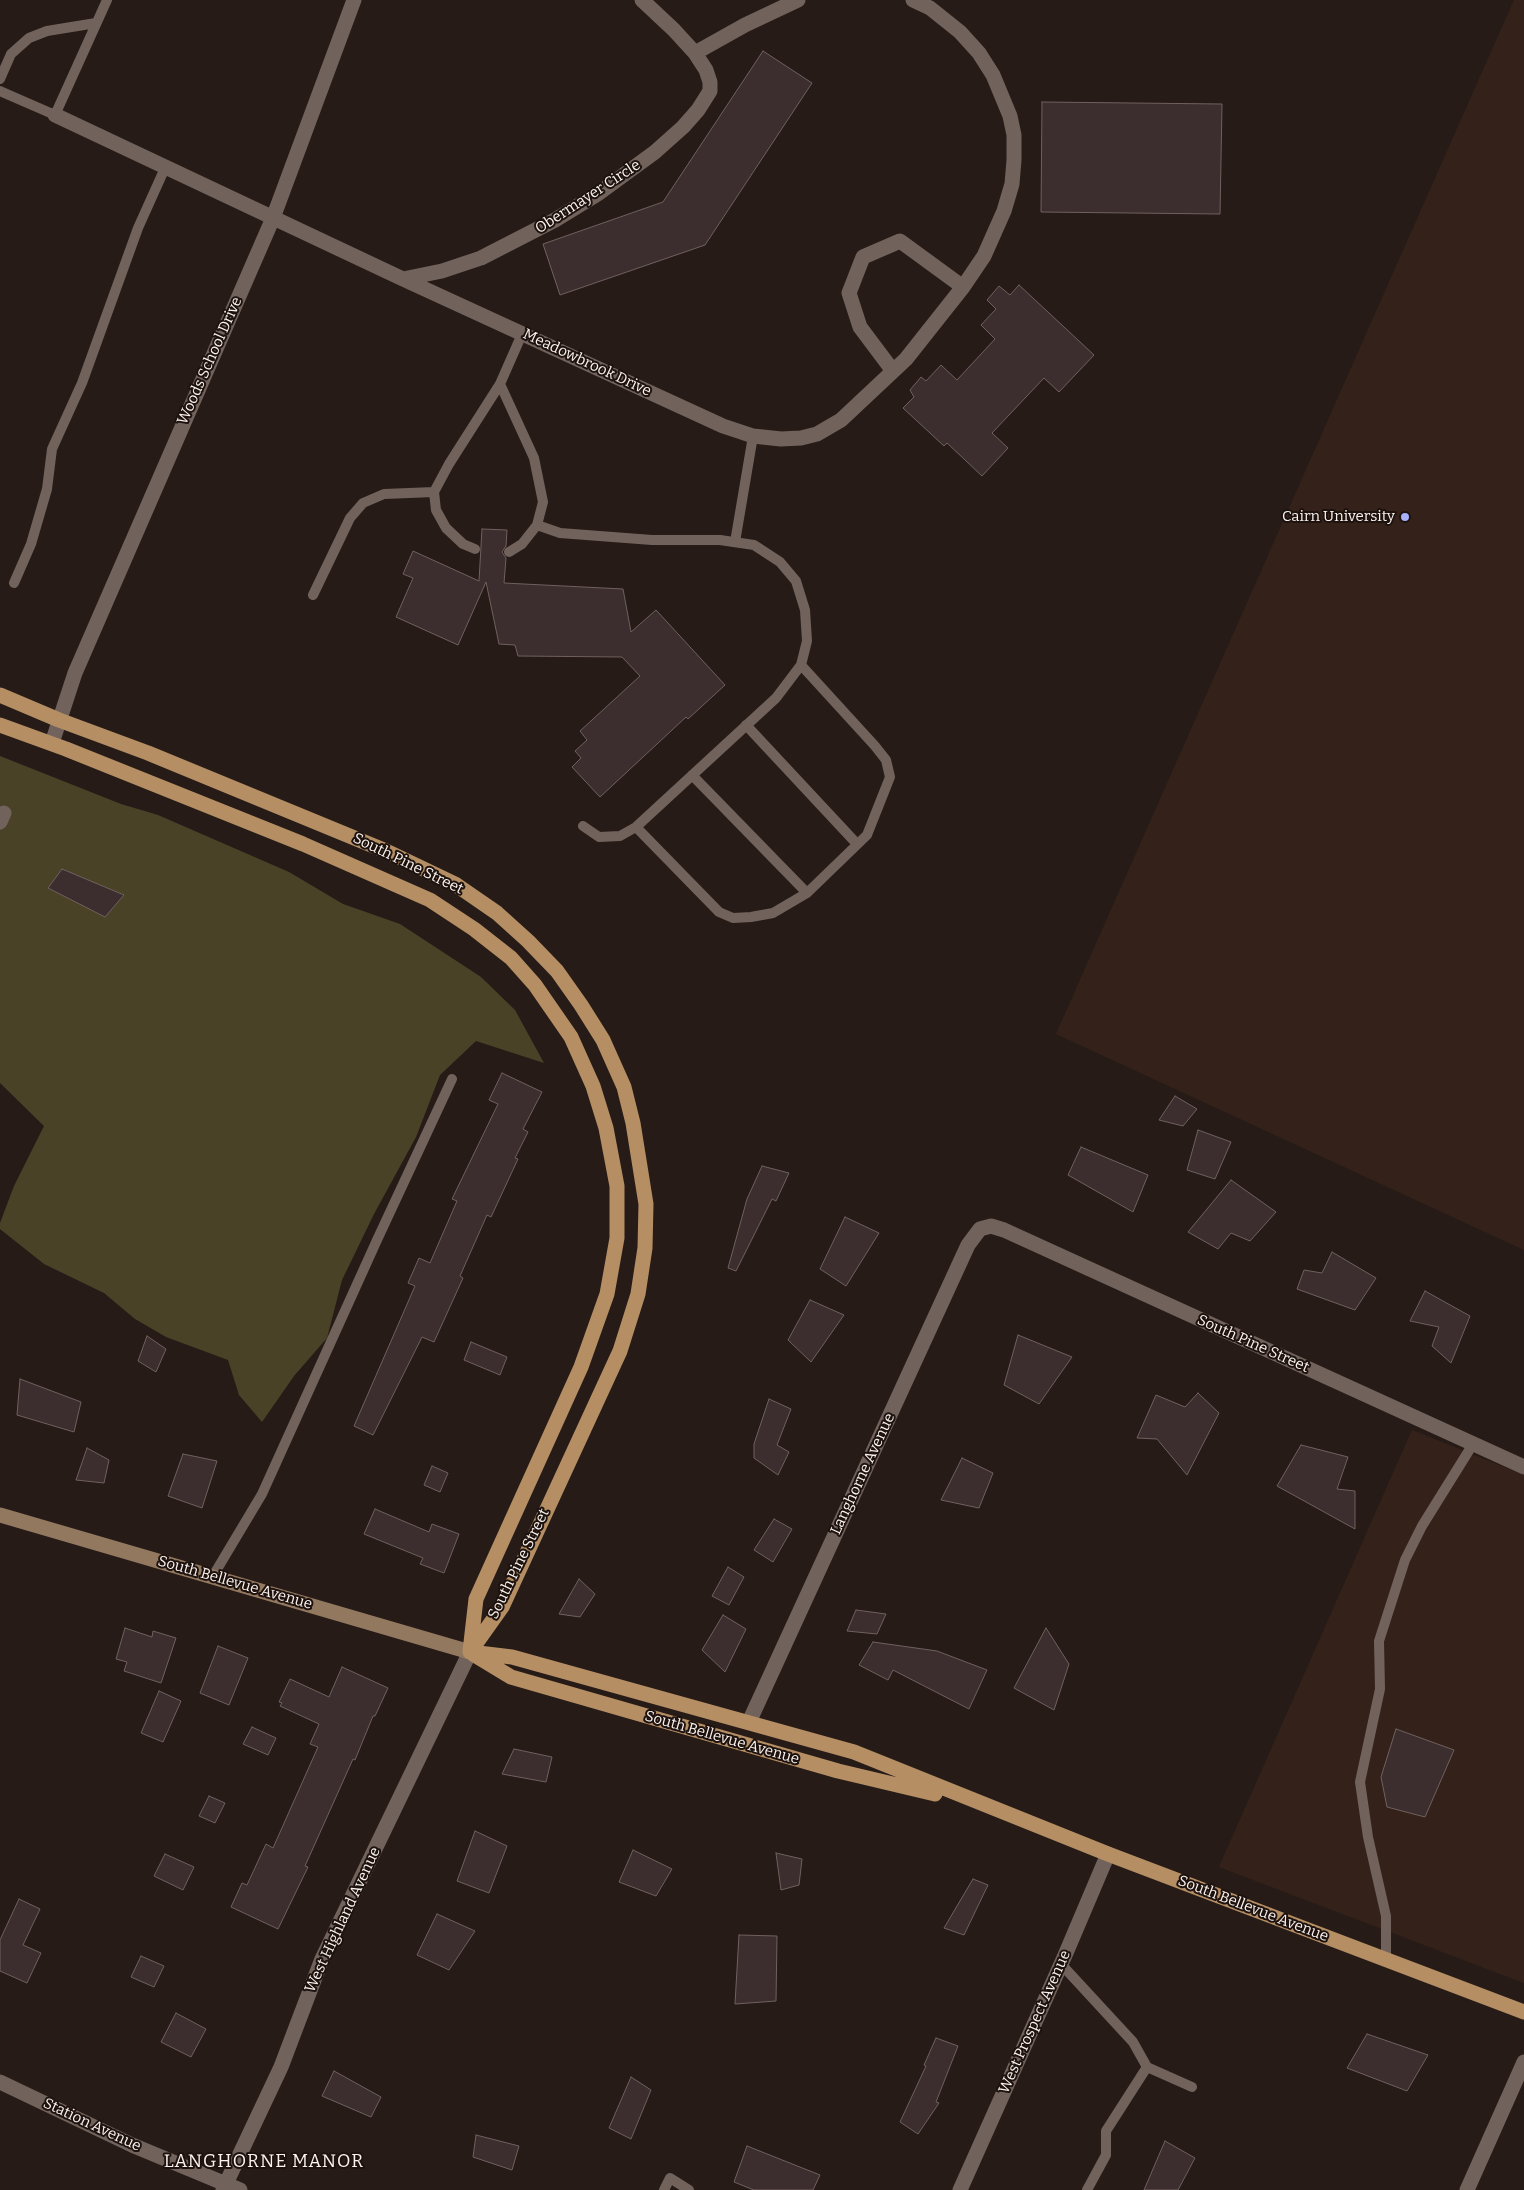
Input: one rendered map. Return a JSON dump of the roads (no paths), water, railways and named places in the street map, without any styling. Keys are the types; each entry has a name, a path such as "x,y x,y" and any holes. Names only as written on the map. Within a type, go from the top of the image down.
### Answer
{"main road":[{"name":"South Pine Street","path":"0,695 59,720 148,753 386,851 455,884 497,913 528,941 556,971 581,1004 603,1040 624,1086 633,1122 646,1204 645,1248 638,1294 620,1351 506,1598 470,1652"},
{"name":"South Pine Street","path":"0,725 52,743 303,844 430,900 474,929 511,958 535,984 571,1037 593,1086 606,1128 617,1186 617,1238 607,1294 582,1367 476,1599 470,1652"},
{"name":"South Bellevue Avenue","path":"470,1652 512,1657 854,1752 981,1805 1524,2012"},
{"name":"South Bellevue Avenue","path":"470,1652 511,1677 838,1771 981,1805"}],"street":[{"name":"Woods School Drive","path":"52,743 79,664 273,218 354,0"},
{"path":"642,0 695,53 745,25 798,0"},
{"name":"Meadowbrook Drive","path":"55,115 403,279 723,426 752,436 781,439 801,438 817,434 841,420 906,359 964,287 984,256 1004,211 1012,184 1014,136 1010,116 993,75 979,53 960,32 930,8 913,0"},
{"name":"Obermayer Circle","path":"403,279 442,271 481,258 506,247 599,193 655,152 683,127 698,110 710,91 710,82 706,70 695,53"},
{"path":"893,371 860,327 848,293 863,257 900,241 964,287"},
{"name":"South Pine Street","path":"980,1229 991,1226 1004,1230 1524,1467"},
{"name":"Langhorne Avenue","path":"749,1722 968,1245 980,1229"},
{"name":"South Bellevue Avenue","path":"0,1514 470,1652"},
{"name":"West Highland Avenue","path":"224,2188 248,2142 281,2067 322,1959 470,1652"},
{"name":"West Prospect Avenue","path":"960,2190 1108,1854"},
{"path":"1467,2190 1524,2062"},
{"name":"Station Avenue","path":"0,2082 224,2188 240,2190"}],"lane":[{"path":"0,91 55,115 107,0"},
{"path":"0,79 11,54 29,38 47,31 96,23"},
{"path":"14,584 31,544 47,489 52,449 82,383 138,228 165,168"},
{"path":"475,549 463,544 446,528 436,510 434,492 449,464 500,384 522,334"},
{"path":"500,384 534,458 543,502 537,525 522,544 509,552"},
{"path":"735,542 752,436"},
{"path":"312,595 350,518 363,503 384,494 434,492"},
{"path":"537,525 560,533 652,540 720,540 754,545 780,562 796,581 805,610 807,641 801,665 776,698 636,826 620,836 599,837 583,826"},
{"path":"636,826 719,912 734,918 751,918 773,912 807,894 867,835 890,777 886,760 875,746 801,665"},
{"path":"746,725 857,844"},
{"path":"692,775 807,894"},
{"path":"213,1576 262,1494 452,1079"},
{"path":"1386,1959 1386,1916 1368,1837 1360,1782 1380,1689 1379,1642 1405,1560 1422,1526 1473,1444"},
{"path":"1061,1964 1133,2042 1147,2066 1192,2087"},
{"path":"1087,2190 1106,2155 1106,2131 1147,2066"},
{"path":"664,2190 670,2178 688,2190"}],"place":[{"name":"Cairn University","path":"1405,517"}],"district":[{"name":"LANGHORNE MANOR","path":"264,2162"}]}
